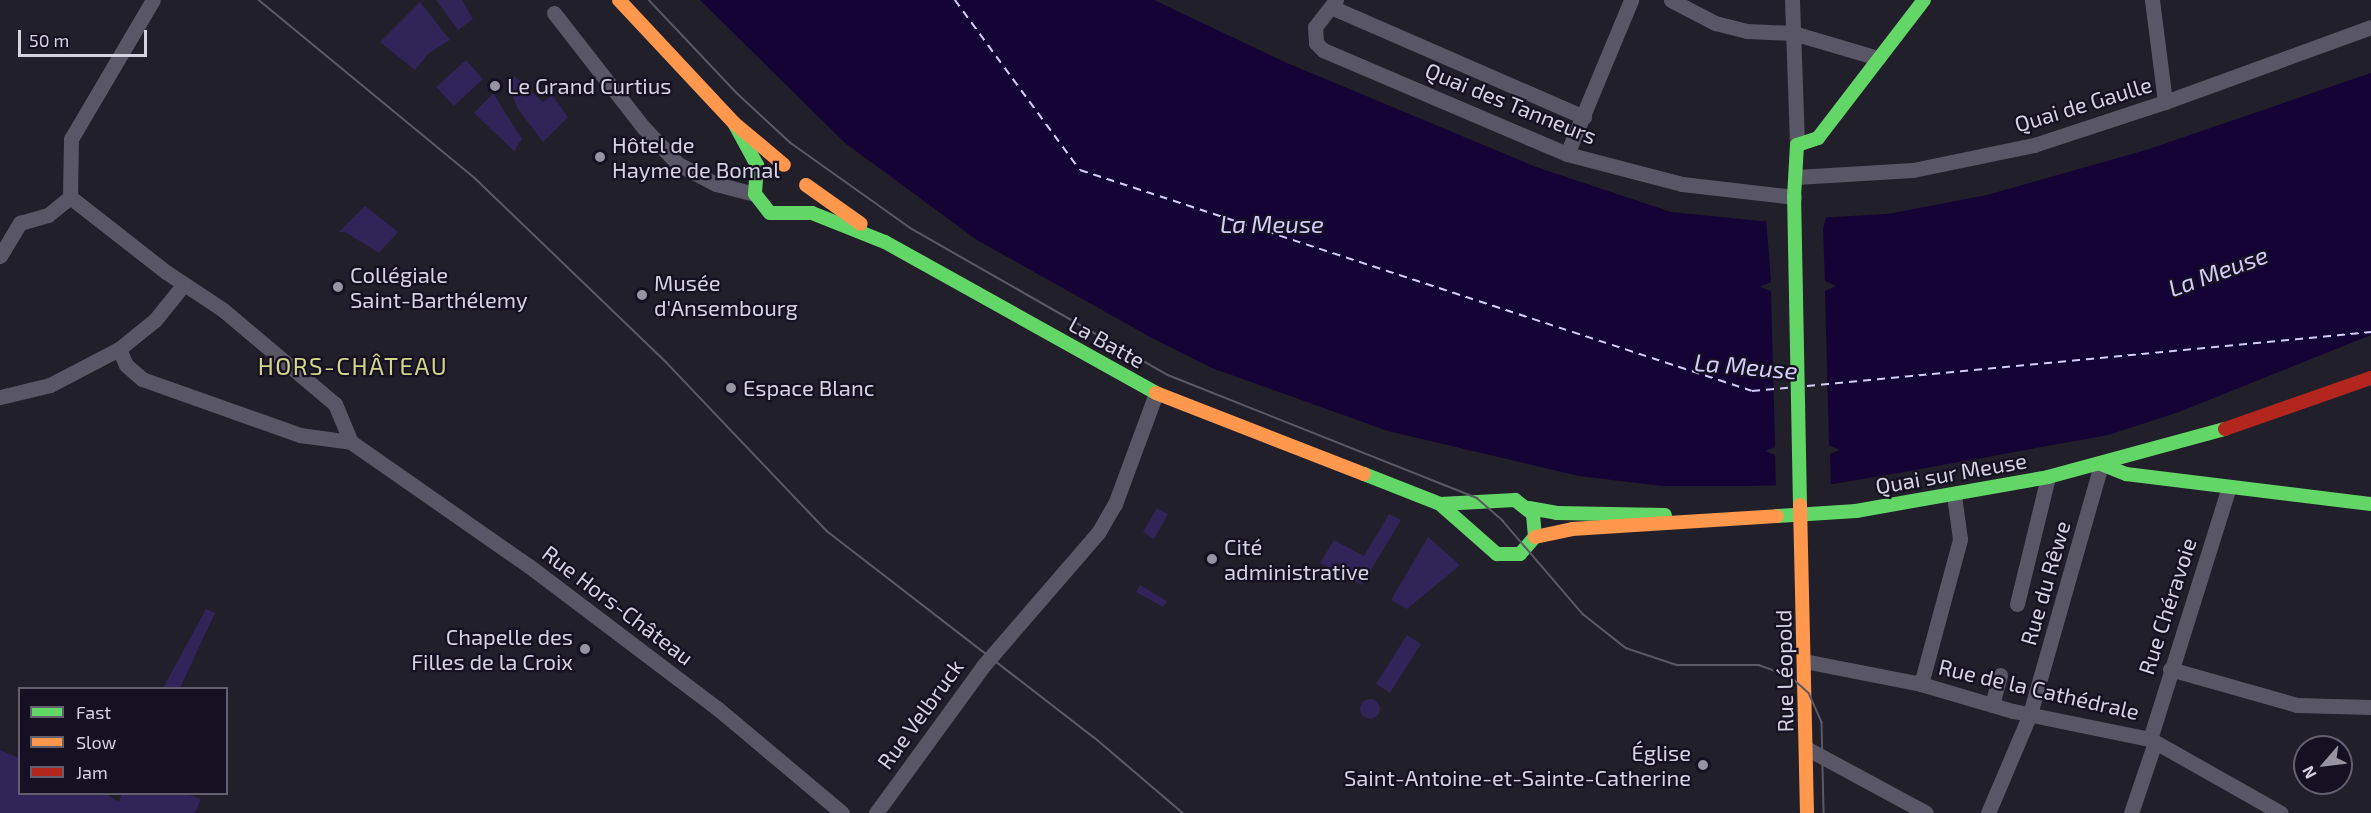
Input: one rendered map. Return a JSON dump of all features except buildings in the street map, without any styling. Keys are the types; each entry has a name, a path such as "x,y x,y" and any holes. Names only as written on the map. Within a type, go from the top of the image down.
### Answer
{"main road":[{"path":"619,0 734,123 784,165 798,171 806,185 804,201 793,212 770,213 755,194 757,179 752,152 734,123"},
{"path":"1797,145 1818,138 1924,0"},
{"name":"Rue Léopold","path":"1797,145 1794,201 1805,526 1804,661 1807,813"},
{"path":"757,179 768,167 784,165"},
{"name":"La Batte","path":"806,185 885,242 1156,393 1440,504"},
{"name":"La Batte","path":"793,212 812,213 885,242"},
{"name":"Quai sur Meuse","path":"1704,519 1805,526 1888,507 2048,477 2203,437 2371,378"},
{"path":"2101,464 2126,474 2371,504"},
{"path":"1440,504 1492,503 1508,498 1529,508 1556,513 1633,513 1704,519"},
{"path":"1481,537 1481,518 1492,503"},
{"path":"1440,504 1481,537 1490,550 1504,556 1520,554 1535,537 1536,521 1529,508"},
{"path":"1535,537 1572,530 1634,528 1704,519"}],"street":[{"path":"0,256 20,223 48,215 70,197 71,139 153,0"},
{"path":"1567,154 1630,0"},
{"path":"1671,0 1715,23 1748,31 1793,33 1878,58"},
{"path":"1792,0 1797,145"},
{"path":"2152,0 2165,102"},
{"name":"Quai des Tanneurs","path":"1584,117 1333,4 1315,27 1316,43 1323,50 1567,154 1682,184 1794,201"},
{"path":"554,13 644,128 678,164 716,184 755,194"},
{"name":"Quai de Gaulle","path":"1796,177 1885,174 2034,145 2165,102 2371,27"},
{"path":"70,197 184,284 222,309 335,404 354,444"},
{"path":"0,397 50,385 119,349 155,320 184,284"},
{"path":"119,349 126,364 142,379 300,435 354,444"},
{"name":"Rue Velbruck","path":"876,813 1003,643 1098,533 1114,504 1156,393"},
{"name":"Rue Hors-Château","path":"354,444 470,521 665,668 842,813"},
{"name":"Rue du Rêwe","path":"1988,813 2030,714 2101,464"},
{"path":"2017,604 2048,477"},
{"name":"Rue Chéravoie","path":"2131,813 2152,742 2169,669 2229,487"},
{"path":"1921,684 1960,539 1954,495"},
{"name":"Rue de la Cathédrale","path":"1804,661 1921,684 1992,705 2152,742 2281,813"},
{"path":"2169,669 2297,705 2371,706"},
{"path":"1992,705 2000,675"},
{"path":"1806,748 1926,813"}],"shaded area":[{"path":"436,0 462,0 473,19 458,30"},
{"path":"420,2 450,40 429,53 415,70 380,42"},
{"path":"466,60 483,79 454,106 436,87"},
{"path":"514,76 543,102 552,95 568,117 543,142 518,109 507,83"},
{"path":"493,93 522,139 514,151 474,113"},
{"path":"365,206 398,232 379,253 345,232 339,232"},
{"path":"1157,508 1168,514 1154,539 1143,532"},
{"path":"1389,514 1401,520 1362,585 1320,563 1334,540 1364,556"},
{"path":"1428,537 1460,565 1407,609 1391,600"},
{"path":"1140,585 1167,601 1163,607 1136,592"},
{"path":"206,609 215,613 180,687 164,687"},
{"path":"1407,635 1421,644 1390,693 1376,684"},
{"path":"1366,699 1374,699 1380,705 1380,713 1374,719 1366,719 1360,713 1360,705"},
{"path":"0,750 18,758 18,795 108,795 119,802 122,795 190,795 201,799 195,813 0,813"}],"water":[{"name":"La Meuse","path":"700,0 1154,0 1287,63 1536,167 1671,212 1760,221 1888,214 1987,195 2146,150 2371,73 2371,335 2179,412 2108,435 1898,473 1833,484 1744,486 1662,486 1579,476 1388,431 1212,368 1152,338 977,240 845,143"}],"pier":[{"path":"1827,214 1823,229 1825,281 1836,286 1825,291 1829,445 1840,450 1830,454 1831,487 1776,488 1775,455 1765,451 1775,447 1771,291 1760,287 1771,282 1766,218"}],"ferry route":[{"path":"955,0 1080,170 1752,391 1788,388"},
{"path":"1807,386 2371,332"}],"tram line":[{"path":"259,0 476,179 667,363 827,531 1094,737 1183,813"},
{"path":"649,0 738,94 791,143 912,229 1168,375 1477,498 1503,521 1583,614 1626,648 1677,665 1759,665 1790,676 1809,693 1822,722 1824,813"}],"traffic: fast":[{"path":"1800,505 1794,197 1797,145 1818,138 1924,0"},
{"path":"734,123 757,165 755,194 770,213 812,213 885,242 1156,393"},
{"path":"1777,516 1856,511 2048,477 2225,429"},
{"path":"2101,464 2126,474 2371,504"},
{"path":"1364,474 1440,504 1497,554 1520,554 1535,537 1533,514 1515,500 1440,504"},
{"path":"1529,508 1556,513 1665,515"}],"traffic: slow":[{"path":"619,0 734,123 784,165"},
{"path":"806,185 861,224"},
{"path":"1156,393 1364,474"},
{"path":"1800,505 1807,813"},
{"path":"1535,537 1572,529 1777,516"}],"traffic: jam":[{"path":"2225,429 2371,378"}],"place":[{"name":"Le Grand Curtius","path":"495,86"},
{"name":"Hôtel de Hayme de Bomal","path":"600,157"},
{"name":"Collégiale Saint-Barthélemy","path":"338,287"},
{"name":"Musée d'Ansembourg","path":"642,295"},
{"name":"Espace Blanc","path":"731,388"},
{"name":"Cité administrative","path":"1212,559"},
{"name":"Chapelle des Filles de la Croix","path":"585,649"},
{"name":"Église Saint-Antoine-et-Sainte-Catherine","path":"1703,765"}],"district":[{"name":"HORS-CHÂTEAU","path":"353,366"}]}
